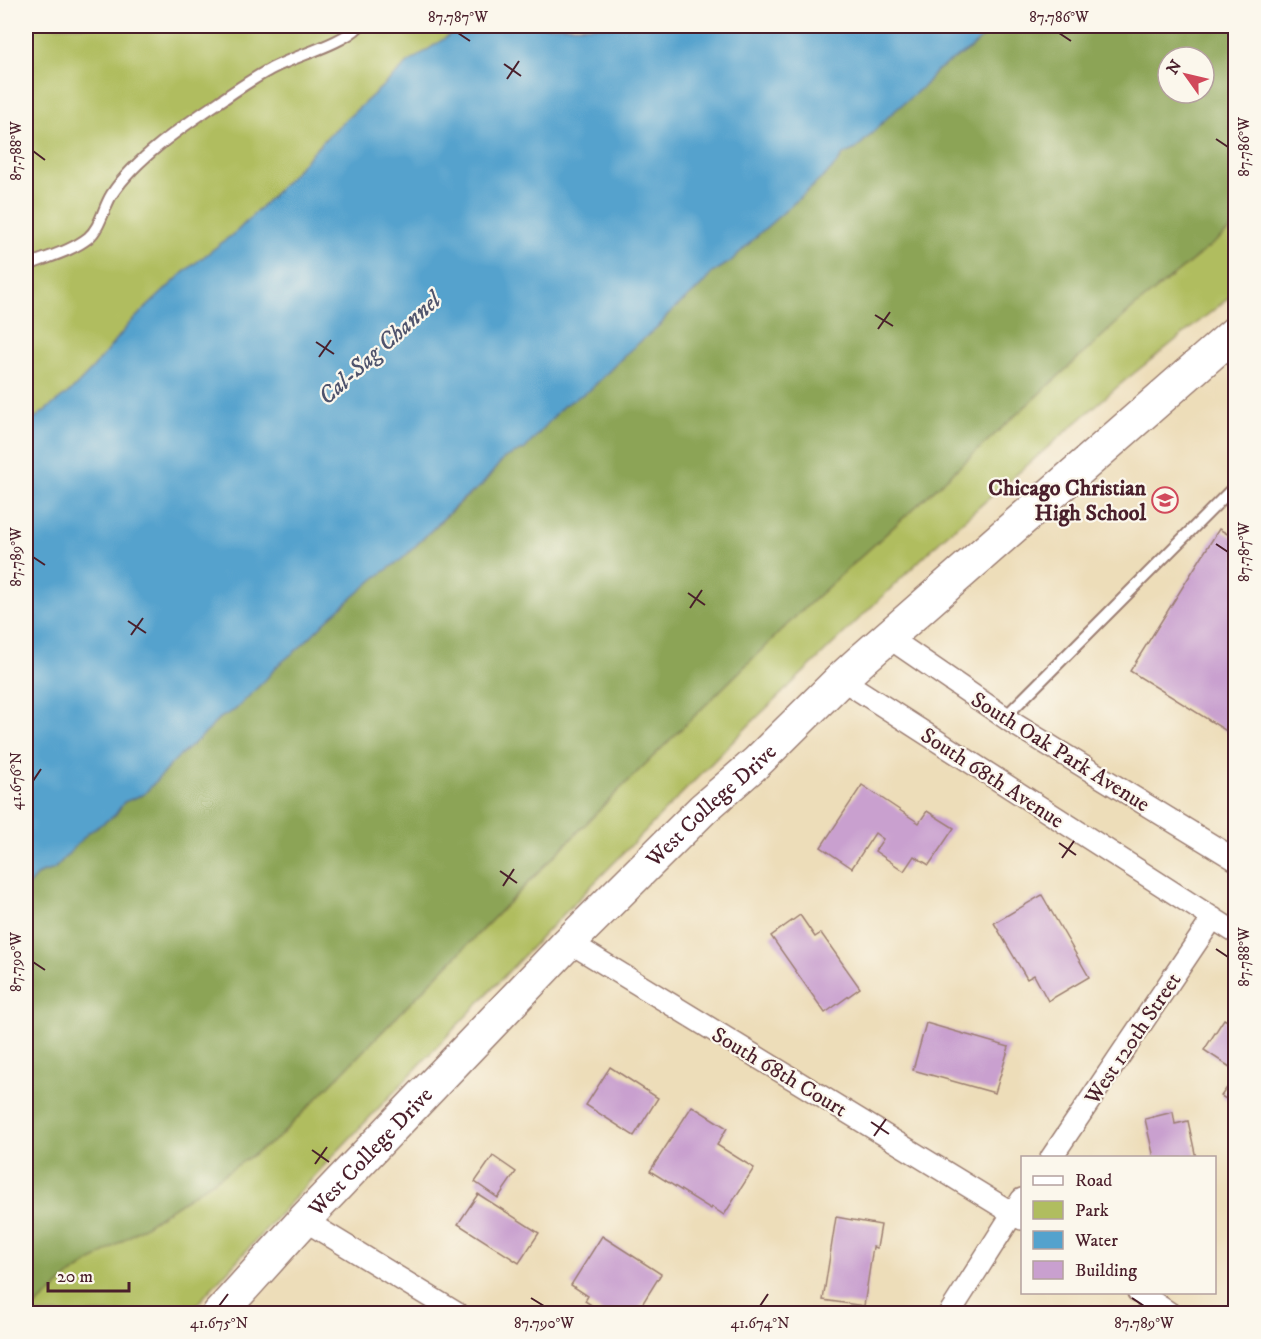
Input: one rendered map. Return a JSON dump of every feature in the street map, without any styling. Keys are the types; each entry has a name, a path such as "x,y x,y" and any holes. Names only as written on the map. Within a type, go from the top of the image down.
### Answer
{"main road":[{"name":"West College Drive","path":"219,1314 304,1220 569,942 703,809 757,762 841,679 1236,332"}],"street":[{"name":"South Oak Park Avenue","path":"888,637 1005,717 1236,860"},
{"name":"South 68th Avenue","path":"841,679 1236,933"},
{"name":"West 120th Street","path":"1052,1156 1213,918"},
{"name":"South 68th Court","path":"569,942 1019,1211"},
{"path":"949,1314 1019,1211"},
{"path":"304,1220 458,1314"},
{"path":"1140,1294 1171,1314"}],"lane":[{"path":"26,266 76,246 90,236 98,226 112,194 133,169 161,143 269,69 340,39 359,26"},
{"path":"1005,717 1236,485"}],"green space":[{"path":"26,26 463,26 408,63 328,136 237,231 184,272 130,323 72,390 26,425"},
{"path":"995,26 1235,26 1235,226 1133,308 796,616 620,789 277,1139 72,1274 27,1314 26,888 38,874 54,869 88,833 115,815 124,802 144,794 176,759 218,719 235,710 277,666 329,618 375,578 402,559 464,499 481,486 504,458 525,449 563,406 590,390 712,273 730,262 831,170 844,154 856,149 891,114 925,85 936,71 970,49"},
{"path":"1235,226 1235,293 1123,382 942,539 752,722 548,930 331,1158 189,1313 27,1314 72,1274 277,1139 620,789 796,616 1133,308"}],"water":[{"name":"Cal-Sag Channel","path":"463,26 995,26 970,49 936,71 925,85 891,114 856,149 844,154 831,170 730,262 712,273 590,390 563,406 525,449 504,458 481,486 463,499 402,559 375,578 329,618 277,666 235,710 218,719 176,759 144,794 124,802 115,815 88,833 54,869 38,874 26,888 26,425 72,390 130,323 184,272 237,231 328,136 408,63"}],"building":[{"name":"Chicago Christian High School","path":"1219,529 1236,539 1236,737 1130,671"},
{"path":"862,785 919,823 927,811 954,828 929,865 914,856 904,871 875,851 883,839 875,833 852,868 821,847"},
{"path":"1042,895 1089,977 1048,1001 1034,975 1027,979 994,923"},
{"path":"800,915 815,937 821,933 860,988 825,1013 771,936"},
{"path":"1224,1019 1236,1026 1236,1071 1204,1050"},
{"path":"926,1023 1009,1047 995,1093 913,1070"},
{"path":"610,1067 658,1098 634,1136 586,1105"},
{"path":"1236,1075 1236,1105 1221,1096"},
{"path":"692,1106 727,1128 717,1145 754,1168 724,1215 650,1171"},
{"path":"1173,1112 1175,1124 1188,1121 1196,1156 1154,1156 1145,1119"},
{"path":"493,1156 516,1172 498,1198 475,1182"},
{"path":"478,1194 539,1233 519,1263 458,1224"},
{"path":"836,1217 881,1225 877,1248 873,1247 864,1306 823,1300"},
{"path":"602,1236 661,1274 636,1314 605,1314 585,1301 588,1296 571,1285"}],"place":[{"name":"Chicago Christian High School","path":"1165,500"}]}
